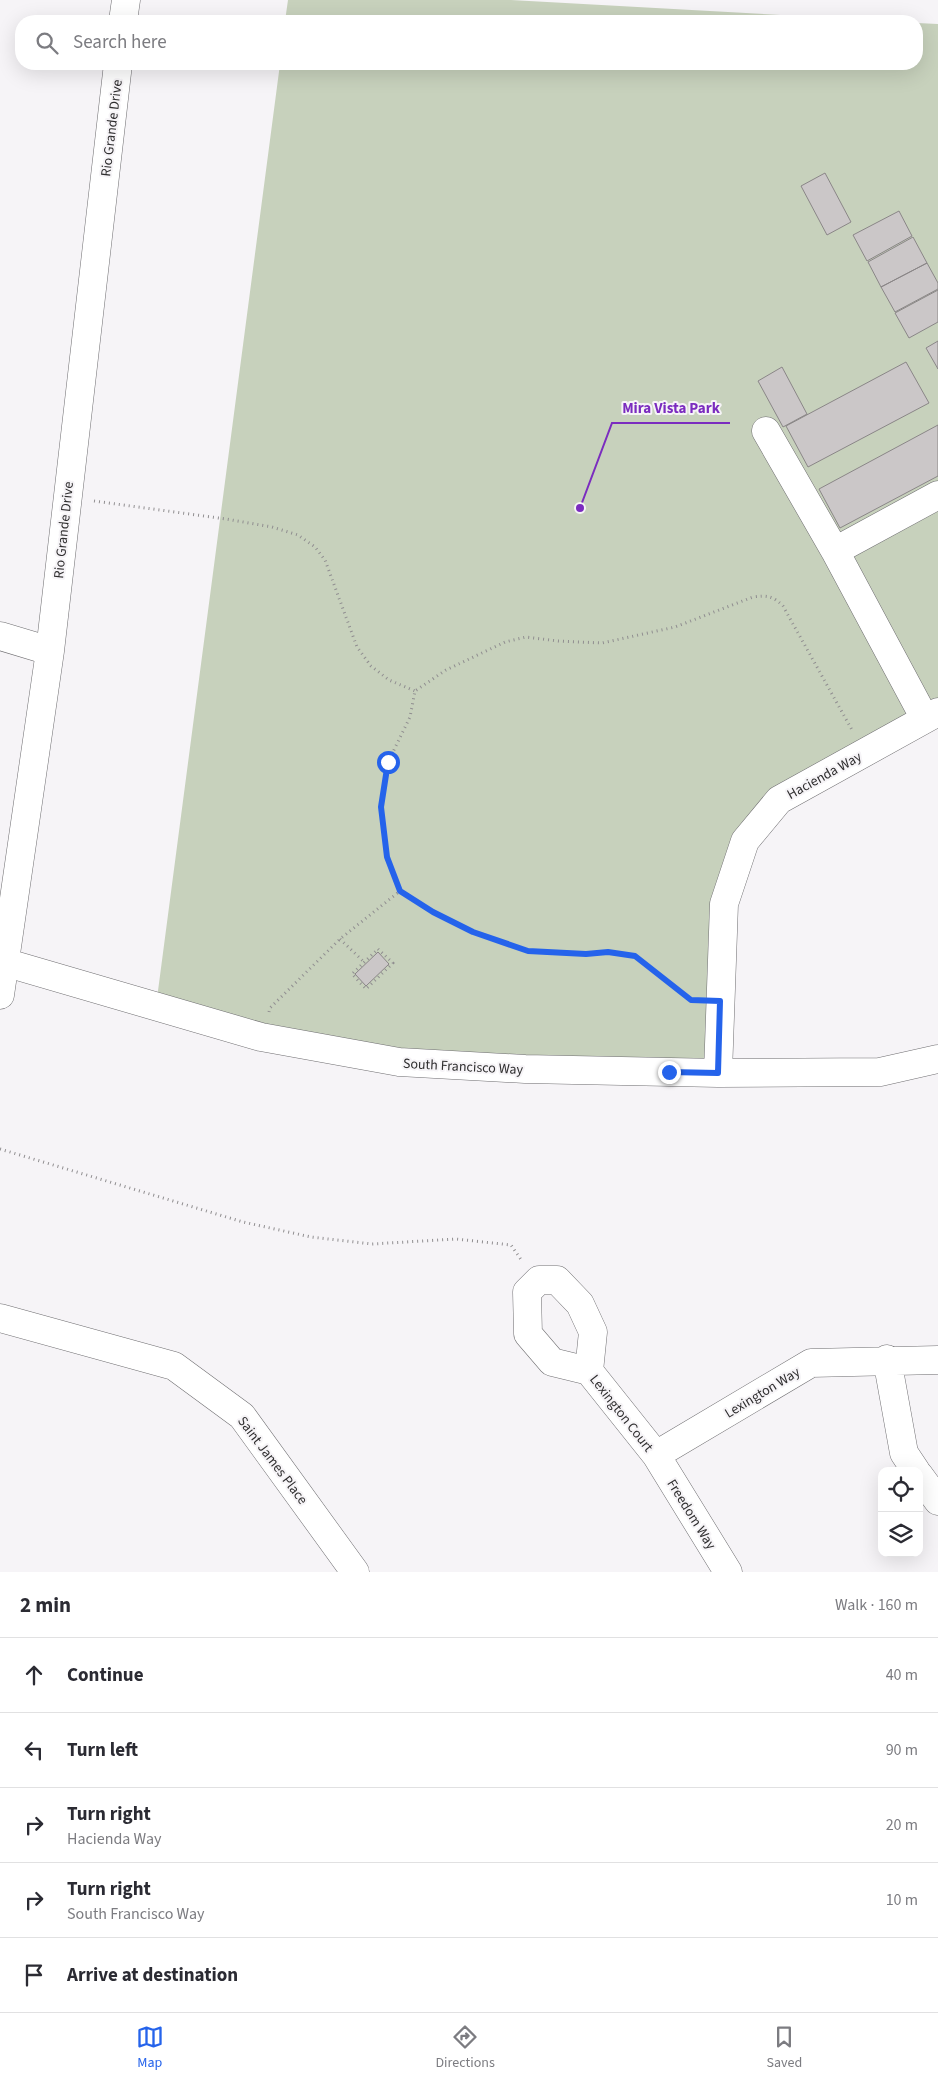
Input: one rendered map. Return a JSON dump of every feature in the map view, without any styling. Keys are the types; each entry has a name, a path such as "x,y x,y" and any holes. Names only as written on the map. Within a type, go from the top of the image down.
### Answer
{"street":[{"path":"124,15 126,0"},
{"name":"Rio Grande Drive","path":"0,995 2,962 50,651 117,70"},
{"path":"766,431 931,715"},
{"path":"835,551 938,495"},
{"path":"0,636 50,651"},
{"name":"Hacienda Way","path":"718,1073 724,904 745,841 779,800 931,715"},
{"name":"South Francisco Way","path":"2,962 261,1037 398,1062 525,1069 718,1073 880,1072 938,1059"},
{"name":"Lexington Court","path":"589,1371 593,1332 580,1304 557,1280 539,1280 527,1292 528,1334 552,1362 589,1371 656,1456"},
{"name":"Saint James Place","path":"0,1318 174,1366 242,1416 355,1572"},
{"path":"887,1359 904,1453 913,1467"},
{"name":"Lexington Way","path":"656,1456 811,1363 887,1359 938,1360"},
{"name":"Freedom Way","path":"656,1456 728,1572"},
{"path":"923,1480 938,1501"}],"path":[{"path":"67,497 226,519 272,527 298,535 315,547 325,560 357,647 371,666 389,680 415,691"},
{"path":"720,1001 691,1000 635,956 608,952 586,954 528,951 473,932 433,912 400,891 387,857 381,807 388,762 410,717 415,691 446,670 505,642 526,637 602,643 675,627 753,597 766,595 776,598 783,606 864,752"},
{"path":"261,1037 270,1008 340,939 400,891"},
{"path":"340,939 364,962"},
{"path":"378,949 393,963 366,989 352,974 364,962 378,949"},
{"path":"0,1149 242,1222 311,1237 372,1244 456,1239 511,1246 539,1280"}],"green space":[{"path":"288,0 511,0 782,15 286,15"},
{"path":"923,23 938,24 938,712 779,800 745,841 718,1073 399,1062 156,1006 279,70 923,70"}],"building":[{"path":"825,173 851,222 827,235 801,186"},
{"path":"899,211 912,236 867,261 853,235"},
{"path":"913,237 927,263 881,287 868,262"},
{"path":"927,263 938,283 938,289 895,312 881,287"},
{"path":"938,290 938,322 909,338 895,313"},
{"path":"938,341 938,369 926,348"},
{"path":"906,362 929,403 808,467 786,426"},
{"path":"782,367 807,414 783,427 758,381"},
{"path":"938,425 938,476 840,528 819,489"},
{"path":"378,952 389,964 366,986 355,974"}],"place":[{"name":"Mira Vista Park","path":"580,508"}],"route":[{"path":"388,762 381,807 387,857 400,891 433,912 473,932 528,951 586,954 608,952 635,956 691,1000 720,1001 718,1073 669,1072"}]}
